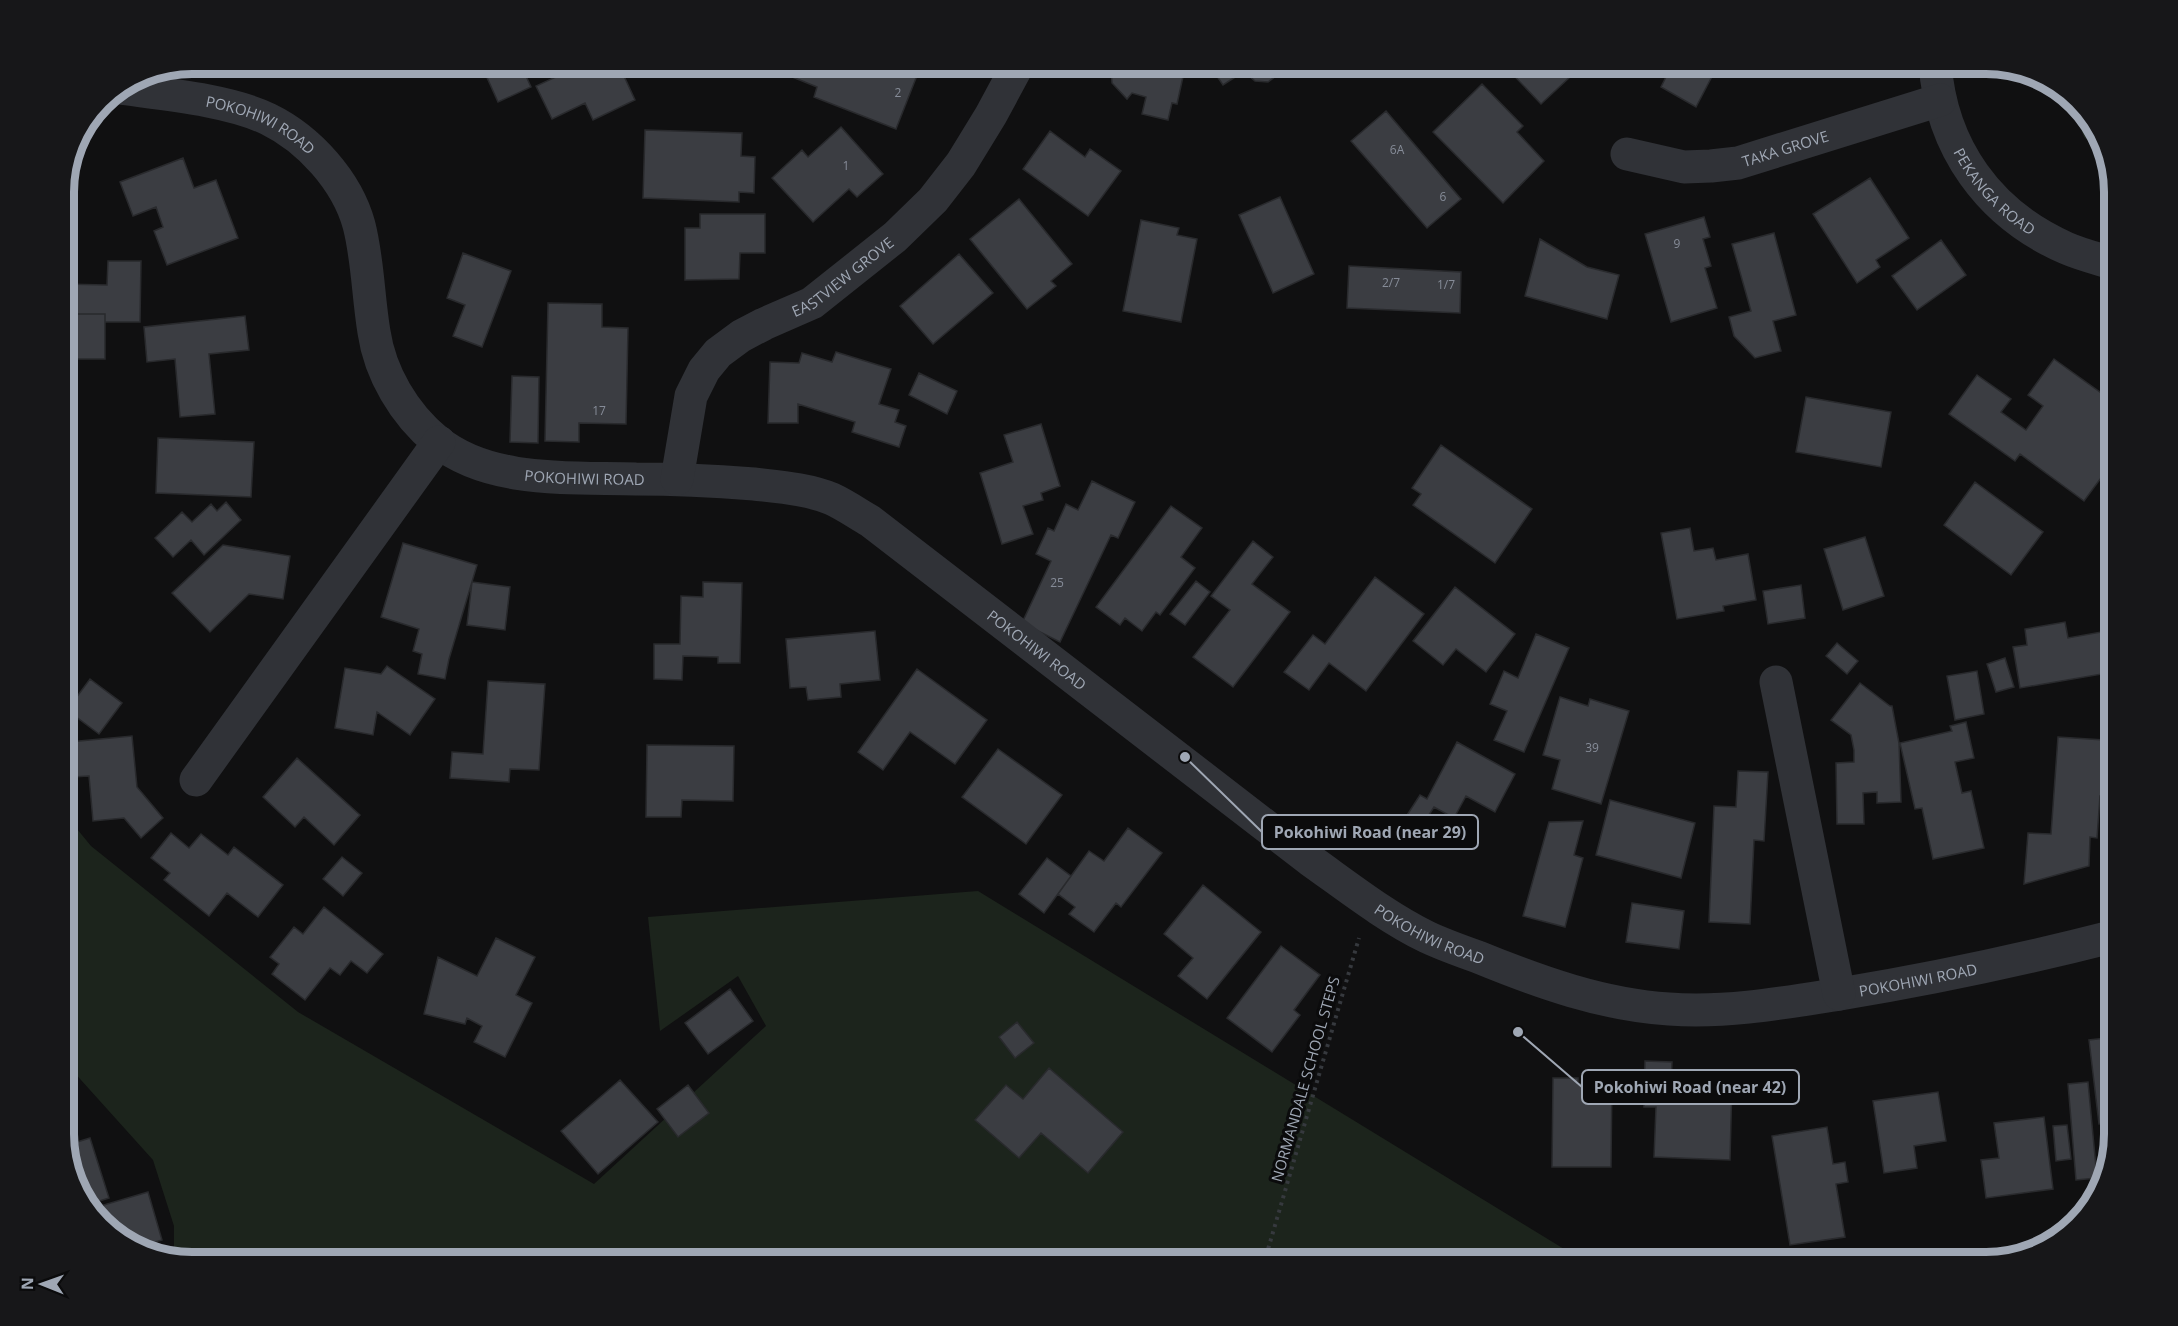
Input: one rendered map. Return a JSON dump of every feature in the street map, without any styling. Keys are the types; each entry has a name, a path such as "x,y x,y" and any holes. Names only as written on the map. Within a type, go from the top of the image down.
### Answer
{"street":[{"name":"EASTVIEW GROVE","path":"677,479 691,396 704,370 718,353 741,336 813,303 895,237 933,200 961,164 1013,74"},
{"name":"PEKANGA ROAD","path":"1936,74 1940,100 1962,159 2004,211 2027,228 2067,249 2104,261"},
{"name":"POKOHIWI ROAD","path":"132,90 236,107 268,119 294,135 328,168 353,207 359,223 374,334 382,364 393,388 410,413 439,442 490,467 547,477 717,481 801,490 832,499 870,521 1300,853 1370,902 1426,937 1560,988 1621,1003 1708,1011 1756,1008 1839,994 2055,952 2104,939"},
{"name":"TAKA GROVE","path":"1627,154 1684,167 1738,162 1940,100"},
{"path":"196,780 439,442"},
{"path":"1776,682 1839,994"}],"path":[{"name":"NORMANDALE SCHOOL STEPS","path":"1267,1252 1370,902"}],"shaded area":[{"path":"2075,114 2085,126 2096,148 2084,137"},
{"path":"74,825 91,846 298,1012 594,1184 766,1026 738,976 660,1031 648,917 978,891 1569,1252 191,1252 174,1251 174,1226 153,1160 74,1072"}],"building":[{"path":"485,74 525,74 531,87 498,102"},
{"path":"562,74 623,74 635,100 593,120 585,103 552,119 536,86"},
{"path":"785,74 918,74 896,129 814,97 817,87"},
{"path":"1111,74 1184,74 1177,104 1172,103 1168,120 1142,114 1146,97 1132,93 1127,99 1112,83"},
{"path":"1216,74 1240,74 1223,85"},
{"path":"1277,74 1268,82 1255,81 1248,75"},
{"path":"1512,74 1573,74 1541,104"},
{"path":"1668,74 1713,74 1696,107 1661,87"},
{"path":"1482,84 1523,126 1517,132 1544,161 1503,203 1433,132"},
{"path":"1386,111 1461,199 1427,228 1351,141"},
{"path":"841,127 883,174 857,197 849,189 813,222 772,178 802,150 808,157"},
{"path":"645,130 742,133 741,156 755,157 754,193 739,192 739,202 643,198"},
{"path":"1050,131 1085,157 1090,149 1121,171 1088,216 1023,169"},
{"path":"183,158 194,188 216,180 238,238 167,265 154,231 163,227 156,207 133,216 120,182"},
{"path":"1870,178 1909,238 1876,260 1880,267 1857,283 1813,214"},
{"path":"1280,197 1314,274 1273,293 1239,215"},
{"path":"1019,199 1072,264 1051,281 1056,286 1027,309 970,239"},
{"path":"700,214 765,214 765,253 740,253 739,279 685,280 685,228 700,228"},
{"path":"1704,217 1710,237 1703,239 1711,266 1705,268 1717,308 1671,322 1645,234"},
{"path":"1141,220 1179,228 1177,235 1197,239 1181,322 1123,311"},
{"path":"1774,233 1796,315 1773,321 1781,351 1755,358 1734,336 1729,317 1751,311 1732,244"},
{"path":"1540,239 1587,267 1619,275 1607,319 1525,296"},
{"path":"1941,240 1966,275 1917,310 1892,276"},
{"path":"463,253 511,271 482,347 453,336 465,305 447,298"},
{"path":"959,254 993,293 933,344 900,306"},
{"path":"108,261 141,261 140,322 105,322 105,314 74,314 74,284 107,285"},
{"path":"1349,266 1461,272 1460,313 1347,308"},
{"path":"548,303 602,304 602,327 628,328 626,424 579,423 579,442 545,441"},
{"path":"74,314 105,314 105,359 74,359"},
{"path":"245,316 249,350 209,354 215,414 180,417 175,359 147,362 144,327"},
{"path":"836,352 891,369 879,404 899,410 895,422 906,426 899,447 852,432 855,422 798,404 798,423 768,423 770,362 799,363 802,353 832,362"},
{"path":"2054,359 2104,395 2104,474 2084,501 2020,454 2015,461 1949,414 1977,375 2011,399 2001,412 2026,430 2043,406 2028,395"},
{"path":"919,373 957,391 947,414 909,395"},
{"path":"512,376 539,377 538,443 510,442"},
{"path":"1806,397 1891,412 1881,467 1796,452"},
{"path":"1041,424 1060,486 1041,493 1043,500 1023,506 1033,534 1002,544 980,473 1013,462 1004,435"},
{"path":"158,438 254,442 251,497 156,493"},
{"path":"1441,445 1532,509 1495,563 1413,505 1421,494 1412,488"},
{"path":"1092,481 1135,502 1118,538 1111,535 1060,642 1022,623 1051,561 1036,554 1048,528 1054,531 1066,504 1078,510"},
{"path":"1975,482 2043,532 2011,575 1944,525"},
{"path":"226,502 241,520 204,555 191,540 173,557 155,538 182,512 192,522 211,504 217,511"},
{"path":"1171,506 1202,528 1181,557 1195,568 1160,615 1156,612 1142,631 1125,618 1120,625 1096,607"},
{"path":"1690,528 1694,551 1713,548 1716,560 1748,554 1756,600 1723,606 1724,611 1677,619 1661,533"},
{"path":"1865,537 1884,596 1843,610 1824,549"},
{"path":"1253,541 1273,557 1252,584 1290,612 1233,687 1193,657 1230,610 1211,596"},
{"path":"403,543 477,565 445,679 418,674 422,654 413,651 419,629 381,617"},
{"path":"223,545 290,556 283,599 249,594 210,632 172,593"},
{"path":"1375,577 1424,614 1366,691 1329,663 1309,690 1284,672 1313,635 1325,644"},
{"path":"1196,581 1210,592 1185,625 1170,614"},
{"path":"472,582 510,587 505,630 467,625"},
{"path":"703,582 742,583 740,663 718,663 718,657 683,656 682,680 654,679 654,644 680,644 681,596 703,597"},
{"path":"1801,585 1805,618 1768,624 1763,591"},
{"path":"1455,587 1515,634 1486,672 1456,649 1443,665 1413,641"},
{"path":"2065,622 2068,638 2101,632 2104,674 2020,688 2013,647 2027,645 2025,629"},
{"path":"875,631 880,680 840,684 841,697 808,700 806,687 790,688 786,639"},
{"path":"1536,634 1569,648 1524,752 1494,740 1507,711 1490,704 1504,671 1518,678"},
{"path":"1837,643 1858,661 1847,674 1826,656"},
{"path":"2005,658 2014,687 1996,692 1987,664"},
{"path":"387,666 435,699 410,735 377,712 373,735 335,728 345,668 381,674"},
{"path":"917,669 987,720 955,764 910,732 883,770 858,752"},
{"path":"1977,671 1984,714 1955,720 1947,676"},
{"path":"90,679 122,703 99,734 74,715 74,701"},
{"path":"488,681 545,684 539,770 510,769 509,782 450,778 452,752 483,754"},
{"path":"1860,683 1892,706 1899,743 1901,802 1877,803 1877,792 1863,793 1864,824 1837,824 1836,763 1854,762 1854,750 1851,735 1831,720"},
{"path":"1560,697 1588,706 1590,699 1629,711 1601,804 1552,789 1560,760 1543,755"},
{"path":"1966,722 1974,758 1955,762 1962,793 1971,791 1984,848 1933,859 1922,808 1915,809 1900,743 1952,731 1950,726"},
{"path":"132,736 137,787 163,818 141,838 124,818 93,821 89,776 74,777 74,742"},
{"path":"2058,737 2104,740 2102,771 2104,771 2104,796 2100,796 2097,838 2090,837 2089,866 2024,884 2028,833 2051,834"},
{"path":"1457,742 1515,774 1495,812 1466,796 1454,818 1434,807 1416,835 1400,826 1420,795 1427,799"},
{"path":"647,745 734,746 733,801 682,800 681,817 646,817"},
{"path":"998,749 1062,795 1026,844 962,797"},
{"path":"297,758 360,815 334,845 304,817 295,827 263,797"},
{"path":"1738,771 1768,772 1764,841 1754,840 1750,924 1709,922 1714,806 1736,807"},
{"path":"1610,800 1695,823 1681,878 1596,855"},
{"path":"1583,821 1574,855 1583,858 1565,927 1523,916 1549,822"},
{"path":"1128,828 1162,853 1121,907 1116,903 1094,932 1069,914 1075,907 1058,894 1089,851 1104,861"},
{"path":"171,833 189,848 201,834 228,855 234,847 283,885 258,917 227,893 209,916 164,880 170,873 151,858"},
{"path":"342,857 362,873 343,896 323,879"},
{"path":"1047,858 1071,876 1044,913 1019,894"},
{"path":"1203,885 1261,932 1207,999 1178,976 1193,958 1164,934"},
{"path":"1632,903 1684,911 1679,949 1626,942"},
{"path":"324,907 383,954 367,973 351,961 340,975 330,968 305,1000 272,974 279,964 270,957 294,927 303,934"},
{"path":"496,938 535,957 516,995 532,1003 505,1057 474,1042 482,1026 467,1018 465,1024 424,1014 438,957 477,976"},
{"path":"1281,946 1320,975 1294,1010 1300,1015 1272,1052 1227,1018"},
{"path":"730,989 753,1021 708,1054 685,1023"},
{"path":"1017,1022 1034,1043 1015,1058 999,1037"},
{"path":"2104,1038 2104,1123 2099,1124 2089,1040"},
{"path":"1645,1061 1672,1062 1671,1085 1705,1087 1705,1079 1732,1081 1730,1160 1654,1157 1656,1107 1644,1107"},
{"path":"1049,1068 1123,1132 1088,1173 1041,1133 1019,1158 975,1120 1006,1085 1023,1099"},
{"path":"1590,1077 1612,1078 1611,1167 1552,1167 1553,1078 1578,1078 1578,1084 1590,1084"},
{"path":"620,1080 658,1122 598,1174 561,1131"},
{"path":"2088,1082 2097,1178 2076,1180 2068,1084"},
{"path":"688,1085 709,1113 678,1137 657,1109"},
{"path":"1938,1092 1946,1141 1914,1146 1917,1168 1884,1173 1873,1101"},
{"path":"2044,1117 2053,1189 1986,1198 1981,1160 1999,1158 1994,1123"},
{"path":"2067,1125 2071,1159 2056,1161 2053,1126"},
{"path":"1827,1127 1833,1164 1845,1162 1848,1182 1836,1184 1845,1237 1790,1245 1772,1136"},
{"path":"90,1138 109,1198 95,1202 93,1200 80,1172 74,1143"},
{"path":"148,1192 162,1240 147,1244 132,1237 108,1218 98,1207"}],"place":[{"name":"Pokohiwi Road (near 29)","path":"1185,757"},
{"name":"Pokohiwi Road (near 42)","path":"1518,1032"}]}
